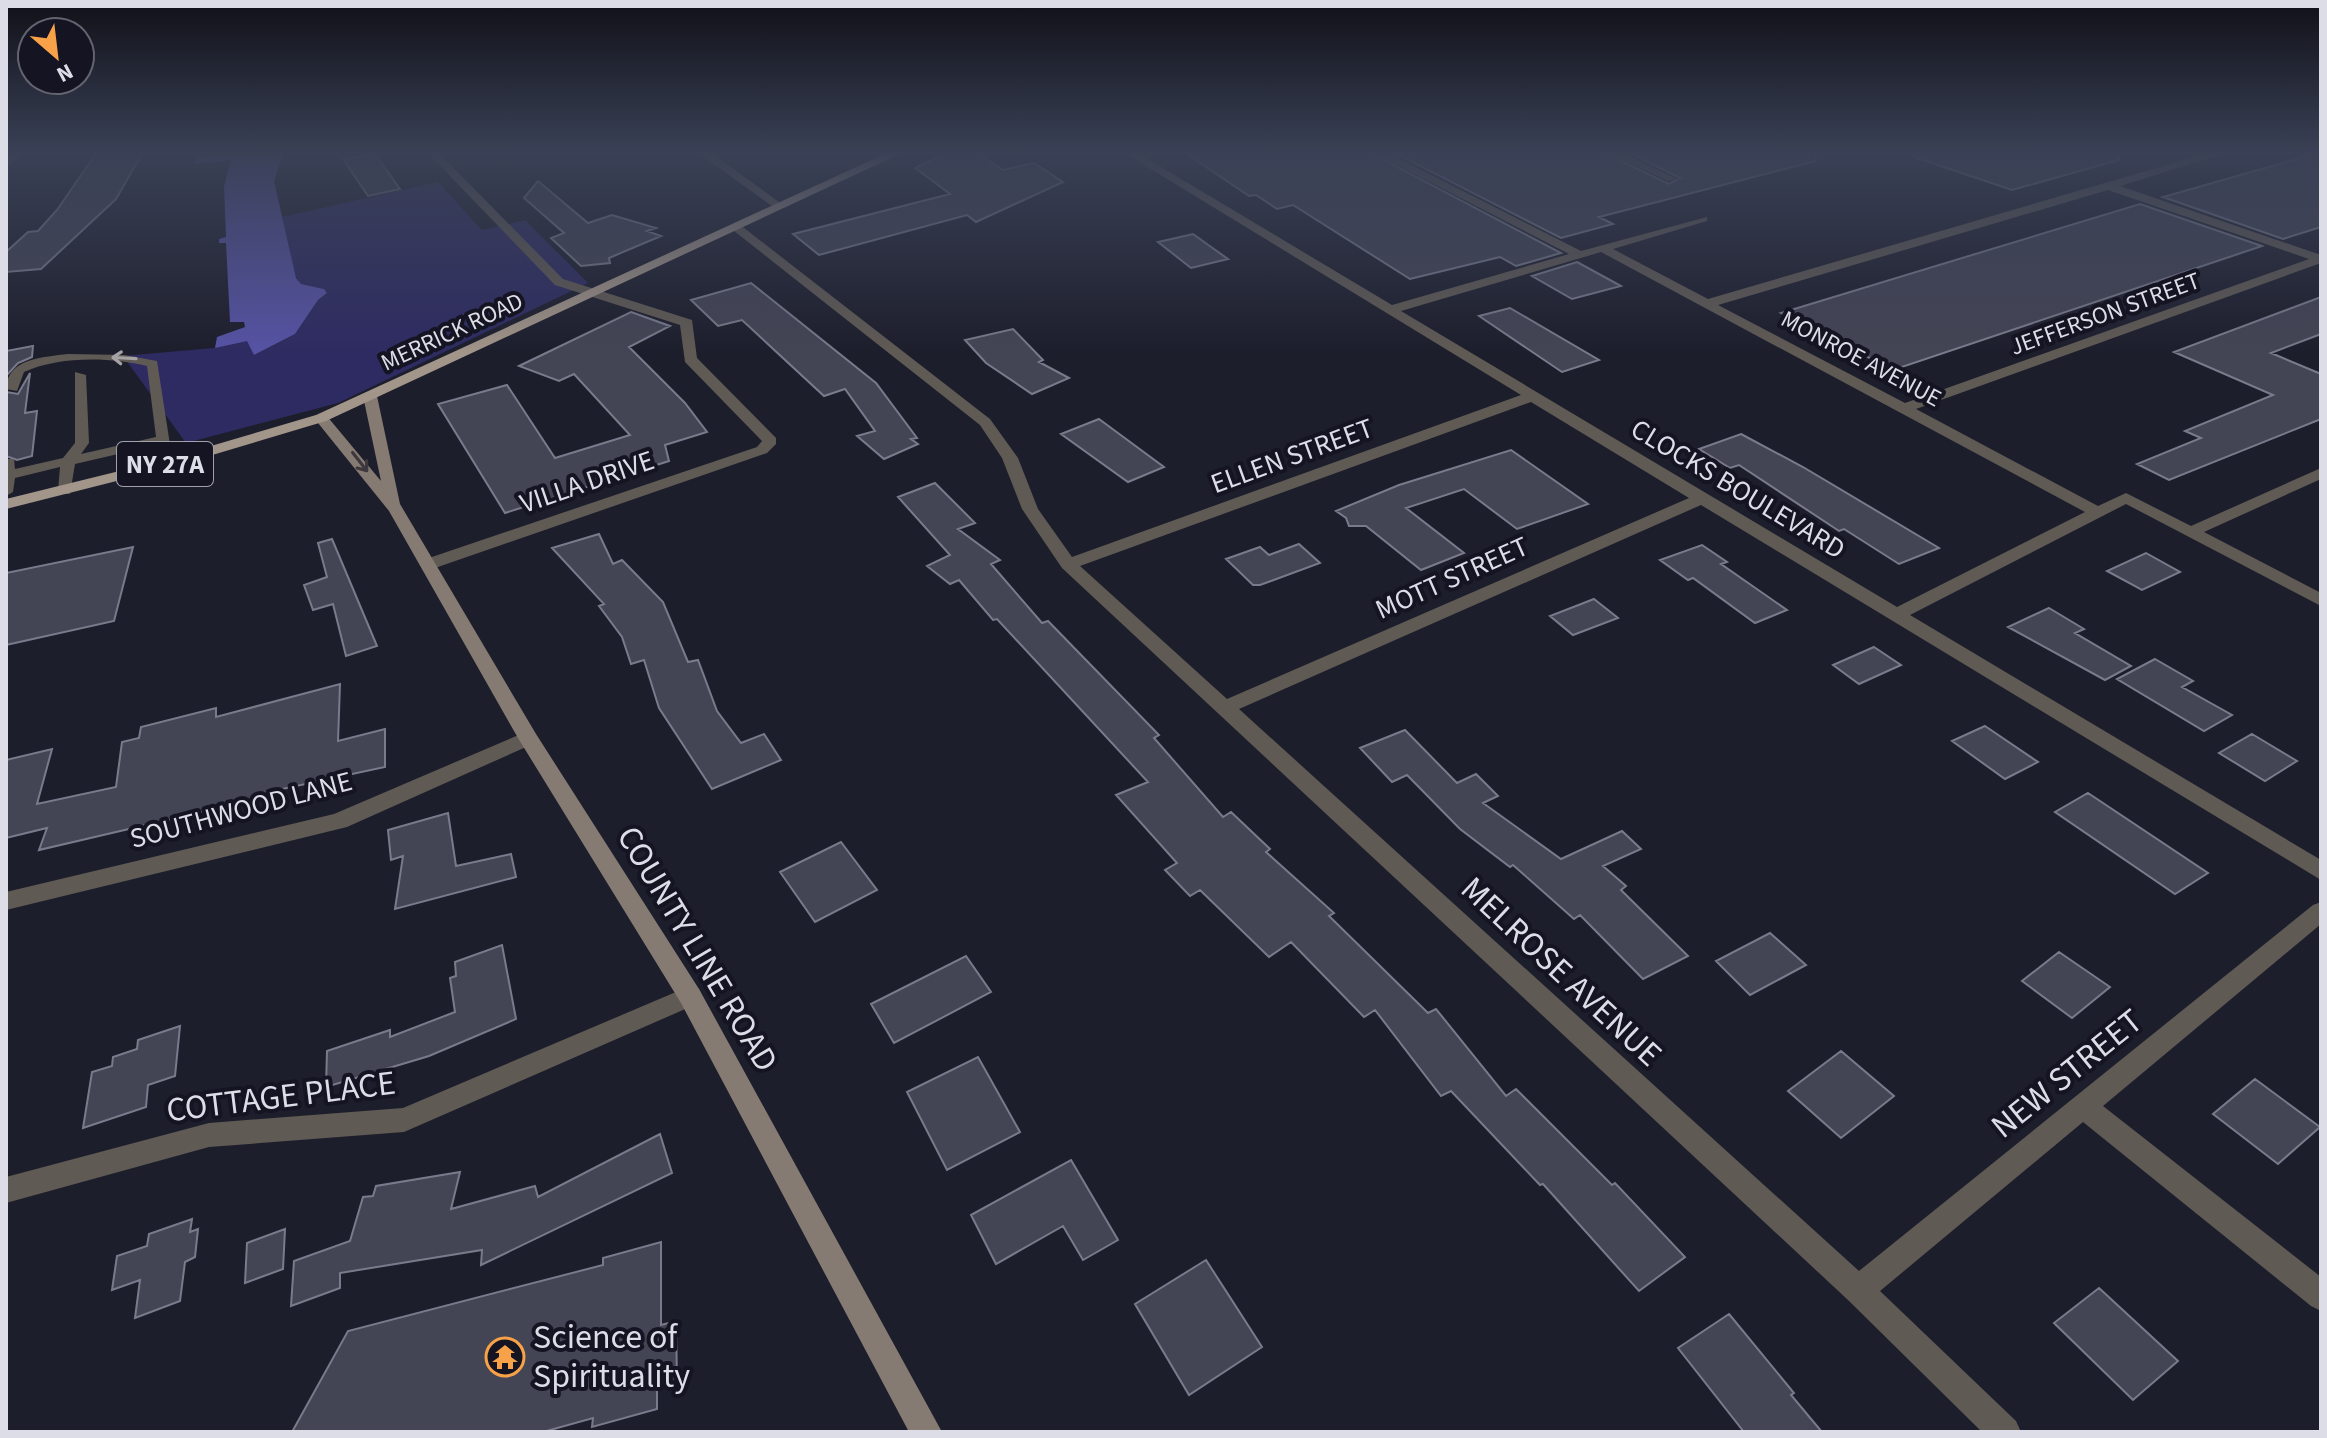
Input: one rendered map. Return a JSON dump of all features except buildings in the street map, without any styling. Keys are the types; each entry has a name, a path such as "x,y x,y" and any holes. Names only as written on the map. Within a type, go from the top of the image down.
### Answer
{"main road":[{"name":"MERRICK ROAD","path":"6,504 166,464 321,418 753,219"},
{"name":"COUNTY LINE ROAD","path":"370,396 396,509"},
{"name":"COUNTY LINE ROAD","path":"321,418 396,509 528,738 690,996 926,1432"}],"street":[{"path":"498,219 559,282 594,292"},
{"name":"CLOCKS BOULEVARD","path":"1239,219 2321,871"},
{"path":"1509,219 1580,255"},
{"path":"1390,310 1703,219"},
{"path":"1707,304 1996,219"},
{"path":"2205,219 2321,259"},
{"name":"MELROSE AVENUE","path":"735,227 985,422 1010,458 1030,509 1068,564 1858,1290 2005,1432"},
{"name":"MONROE AVENUE","path":"1602,248 2097,512"},
{"name":"JEFFERSON STREET","path":"1903,409 2321,259"},
{"name":"VILLA DRIVE","path":"429,564 766,445 690,359 687,323 594,292"},
{"name":"ELLEN STREET","path":"1068,564 1533,396"},
{"path":"2191,532 2321,473"},
{"name":"MOTT STREET","path":"1224,708 1702,498"},
{"path":"1897,614 2126,498 2321,600"},
{"name":"SOUTHWOOD LANE","path":"6,901 339,821 528,738"},
{"name":"NEW STREET","path":"1858,1290 2321,911"},
{"name":"COTTAGE PLACE","path":"6,1190 209,1135 404,1120 690,996"},
{"path":"2084,1107 2321,1296"}],"lane":[{"path":"12,388 13,377 20,368 47,361 140,359 153,364 166,464"},
{"path":"65,491 68,461 82,443 80,375"},
{"path":"6,492 8,468 68,461 163,439"}],"shaded area":[{"path":"225,219 283,219 296,278 301,284 324,289 327,293 318,300 295,334 254,355 247,341 215,348 217,337 245,327 244,322 230,322 226,243 219,243 219,239 226,237"},
{"path":"282,219 472,219 482,230 525,220 588,283 338,403 186,443 123,356 214,348 247,340 254,355 295,334 318,300 327,293 323,289 300,284 295,275"}],"place":[{"name":"Science of Spirituality","path":"505,1357"}]}
